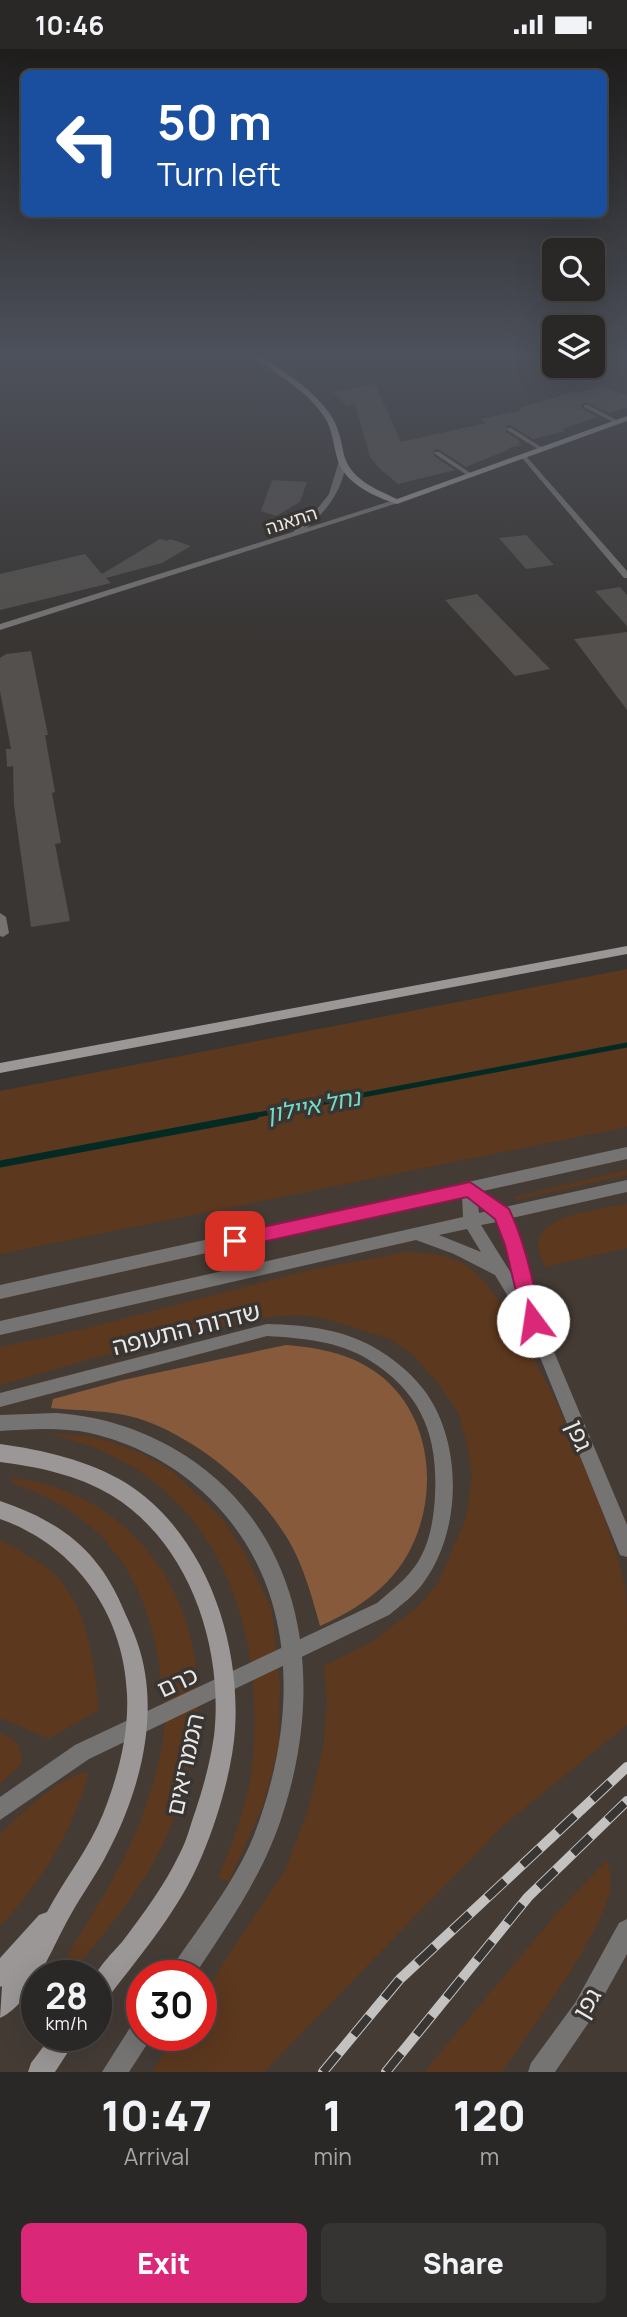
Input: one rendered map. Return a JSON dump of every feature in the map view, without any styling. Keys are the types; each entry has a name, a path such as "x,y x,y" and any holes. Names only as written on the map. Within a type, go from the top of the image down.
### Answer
{"street":[{"path":"292,536 330,502 341,477 339,450"},
{"name":"התאנה","path":"0,627 397,502 541,450"},
{"path":"342,463 359,482 397,502"},
{"path":"0,917 3,933"},
{"path":"0,1069 627,950"},
{"path":"0,1292 627,1153"},
{"path":"0,1328 627,1186"},
{"path":"470,1189 502,1214 514,1245 533,1321"},
{"path":"470,1189 471,1222 533,1321"},
{"path":"416,1234 460,1249 501,1270"},
{"name":"גפן","path":"533,1321 627,1548"},
{"path":"0,1423 44,1420 89,1425 136,1438 170,1455 202,1478 232,1507 254,1537 278,1586 290,1632 293,1694 291,1732 280,1787 264,1837 234,1896 191,1960"},
{"name":"הממריאים","path":"0,1453 30,1457 77,1469 133,1499 160,1525 189,1563 216,1627 224,1667 225,1727 212,1794 188,1863 112,1972"},
{"path":"0,1510 28,1518 59,1537 79,1555 106,1591 124,1634 136,1674 137,1712 128,1775 105,1836 62,1907 26,1975 0,2006"},
{"path":"0,1975 62,1907"},
{"name":"גפן","path":"540,2072 583,2011 627,1931"},
{"path":"40,2072 55,2051"},
{"path":"114,2072 129,2051"}],"lane":[{"path":"437,453 472,476"},
{"path":"524,457 627,576"},
{"name":"שדרות התעופה","path":"0,1400 267,1330 293,1329 329,1336 376,1353 412,1385 434,1417 445,1455 446,1487 440,1527 430,1556 412,1584 383,1609"},
{"name":"כרם","path":"0,1810 82,1752 383,1609"}],"shaded area":[{"path":"627,969 627,1127 0,1254 0,1091"},
{"path":"627,1089 627,2072 0,2072 0,1207"},
{"path":"627,1170 627,1175 516,1200 514,1197"},
{"path":"627,1204 627,1248 545,1267 538,1243 544,1231 552,1224 590,1210"},
{"path":"407,1252 451,1258 464,1264 487,1285 512,1319 562,1415 585,1468 618,1561 626,1593 627,1725 505,1824 264,2072 152,2072 166,2051 217,2051 217,1973 285,1870 308,1810 323,1748 327,1701 324,1666 376,1639 417,1607 438,1583 466,1518 472,1475 467,1443 458,1412 412,1354 387,1338 323,1318 300,1315 261,1318 98,1357 0,1385 0,1347 84,1329 309,1270"},
{"path":"286,1345 334,1353 377,1373 399,1394 414,1418 423,1446 427,1475 425,1504 418,1533 405,1559 372,1596 347,1613 320,1626 311,1593 289,1541 260,1502 223,1466 181,1438 137,1418 105,1412 51,1408 53,1399 123,1380"},
{"path":"45,1433 88,1436 109,1441 141,1453 171,1470 223,1519 245,1553 272,1610 280,1685 279,1745 263,1806 229,1881 218,1878 245,1803 253,1756 254,1700 248,1647 234,1597 213,1551 184,1510 146,1476 100,1450"},
{"path":"12,1478 50,1486 85,1500 116,1519 142,1544 164,1573 180,1606 192,1642 197,1680 195,1736 183,1791 171,1826 139,1886 83,1960 65,1960 123,1860 140,1822 158,1764 163,1741 164,1715 160,1671 154,1637 144,1606 132,1578 115,1553 95,1531 71,1512 43,1496 11,1483"},
{"path":"0,1540 42,1564 57,1577 70,1593 79,1611 91,1650 99,1710 49,1739 0,1718"},
{"path":"0,1733 18,1744 21,1765 0,1784"},
{"path":"89,1772 82,1795 54,1855 0,1927 0,1834 53,1787"},
{"path":"607,1860 611,1882 596,1926 566,1979 502,2072 424,2072 561,1908"}],"building":[{"path":"368,450 435,450 434,456 455,470 398,484 370,457"},
{"path":"441,450 507,450 466,467"},
{"path":"272,480 307,482 300,502 276,516 261,511"},
{"path":"526,535 554,565 526,569 499,538"},
{"path":"160,539 170,539 191,546 162,563 106,578 111,583 0,610 0,574 85,554 102,574"},
{"path":"620,587 627,595 627,626 595,591"},
{"path":"477,594 550,669 515,676 445,600"},
{"path":"627,632 627,710 574,639"},
{"path":"31,651 48,735 45,735 61,843 55,844 70,921 31,927 14,805 13,766 7,767 6,749 11,749 0,691 0,658 6,654"}],"waterway":[{"name":"נחל איילון","path":"246,1117 627,1045"},
{"name":"נחל איילון","path":"0,1164 255,1116"}],"railway":[{"path":"323,2072 400,1979 627,1767"},
{"path":"386,2072 528,1897 627,1801"}],"route":[{"path":"235,1241 470,1189 502,1214 514,1245 533,1321"}]}
